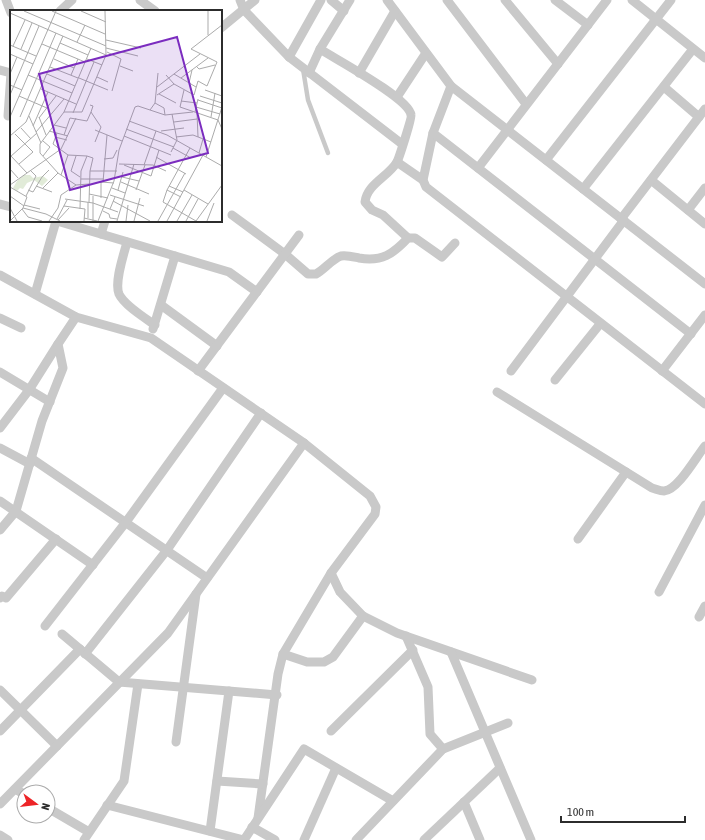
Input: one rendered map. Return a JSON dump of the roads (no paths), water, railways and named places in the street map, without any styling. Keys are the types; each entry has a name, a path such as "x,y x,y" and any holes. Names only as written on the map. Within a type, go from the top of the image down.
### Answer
{"street":[{"path":"6,0 10,10"},
{"path":"61,10 72,0"},
{"path":"140,0 154,10"},
{"path":"240,0 244,10 289,57 402,144"},
{"path":"222,27 255,0"},
{"path":"289,57 320,0"},
{"path":"330,0 344,11"},
{"path":"306,70 320,50 350,0"},
{"path":"387,0 451,86 622,219 704,280"},
{"path":"447,0 526,104"},
{"path":"505,0 558,64"},
{"path":"555,0 588,25"},
{"path":"478,168 607,0"},
{"path":"632,0 705,58"},
{"path":"546,160 671,0"},
{"path":"359,73 395,11"},
{"path":"583,189 693,49"},
{"path":"320,50 397,97 409,109 411,115 411,121 397,162 366,193 365,202 372,210 383,215 408,238 415,238 442,257 455,243"},
{"path":"397,97 426,53"},
{"path":"0,70 10,73"},
{"path":"6,116 10,82"},
{"path":"423,180 433,133 451,86"},
{"path":"664,87 699,117"},
{"path":"511,371 622,219 705,109"},
{"path":"433,133 691,334"},
{"path":"397,162 423,180 426,187 600,324 705,404"},
{"path":"651,180 705,224"},
{"path":"688,210 705,188"},
{"path":"0,204 10,208"},
{"path":"232,215 285,254 308,274 316,274 336,258 343,256 369,260 380,258 395,252 408,238"},
{"path":"35,294 56,222"},
{"path":"59,222 229,272 257,292"},
{"path":"101,234 105,222"},
{"path":"198,371 299,235"},
{"path":"127,242 117,284 119,294 124,301 154,325"},
{"path":"151,338 175,256"},
{"path":"1,277 76,317 151,338 304,443 370,496 376,507 375,514 368,526 331,573 283,654 258,818"},
{"path":"161,305 217,346"},
{"path":"662,371 705,315"},
{"path":"0,428 29,390 76,317"},
{"path":"0,318 21,328"},
{"path":"555,380 600,324"},
{"path":"0,530 16,511 62,368 58,344"},
{"path":"0,372 50,402"},
{"path":"45,626 126,522 223,388"},
{"path":"497,392 652,488 663,491 669,490 677,484 705,446"},
{"path":"0,731 83,652 167,550 260,413"},
{"path":"0,804 168,633 304,443"},
{"path":"0,448 31,461 126,522 207,578"},
{"path":"578,539 626,472"},
{"path":"0,501 93,565"},
{"path":"658,592 705,505"},
{"path":"0,598 2,596 6,598 56,539"},
{"path":"331,573 340,592 363,616 406,636 532,680"},
{"path":"176,742 196,593"},
{"path":"699,617 705,606"},
{"path":"283,654 307,662 324,662 333,657 363,616"},
{"path":"62,634 119,682 276,695"},
{"path":"406,636 428,687 430,734 443,750"},
{"path":"331,731 413,650"},
{"path":"451,652 530,840"},
{"path":"84,840 124,781 138,684"},
{"path":"0,690 57,746"},
{"path":"210,831 229,691"},
{"path":"356,840 443,750 508,723"},
{"path":"107,805 244,840 304,749 393,801"},
{"path":"304,840 336,768"},
{"path":"428,839 500,768"},
{"path":"217,781 263,784"},
{"path":"464,802 480,840"},
{"path":"56,813 89,832"},
{"path":"252,827 274,840"},
{"path":"0,835 8,840"}],"lane":[{"path":"306,70 308,100 328,153"}]}
